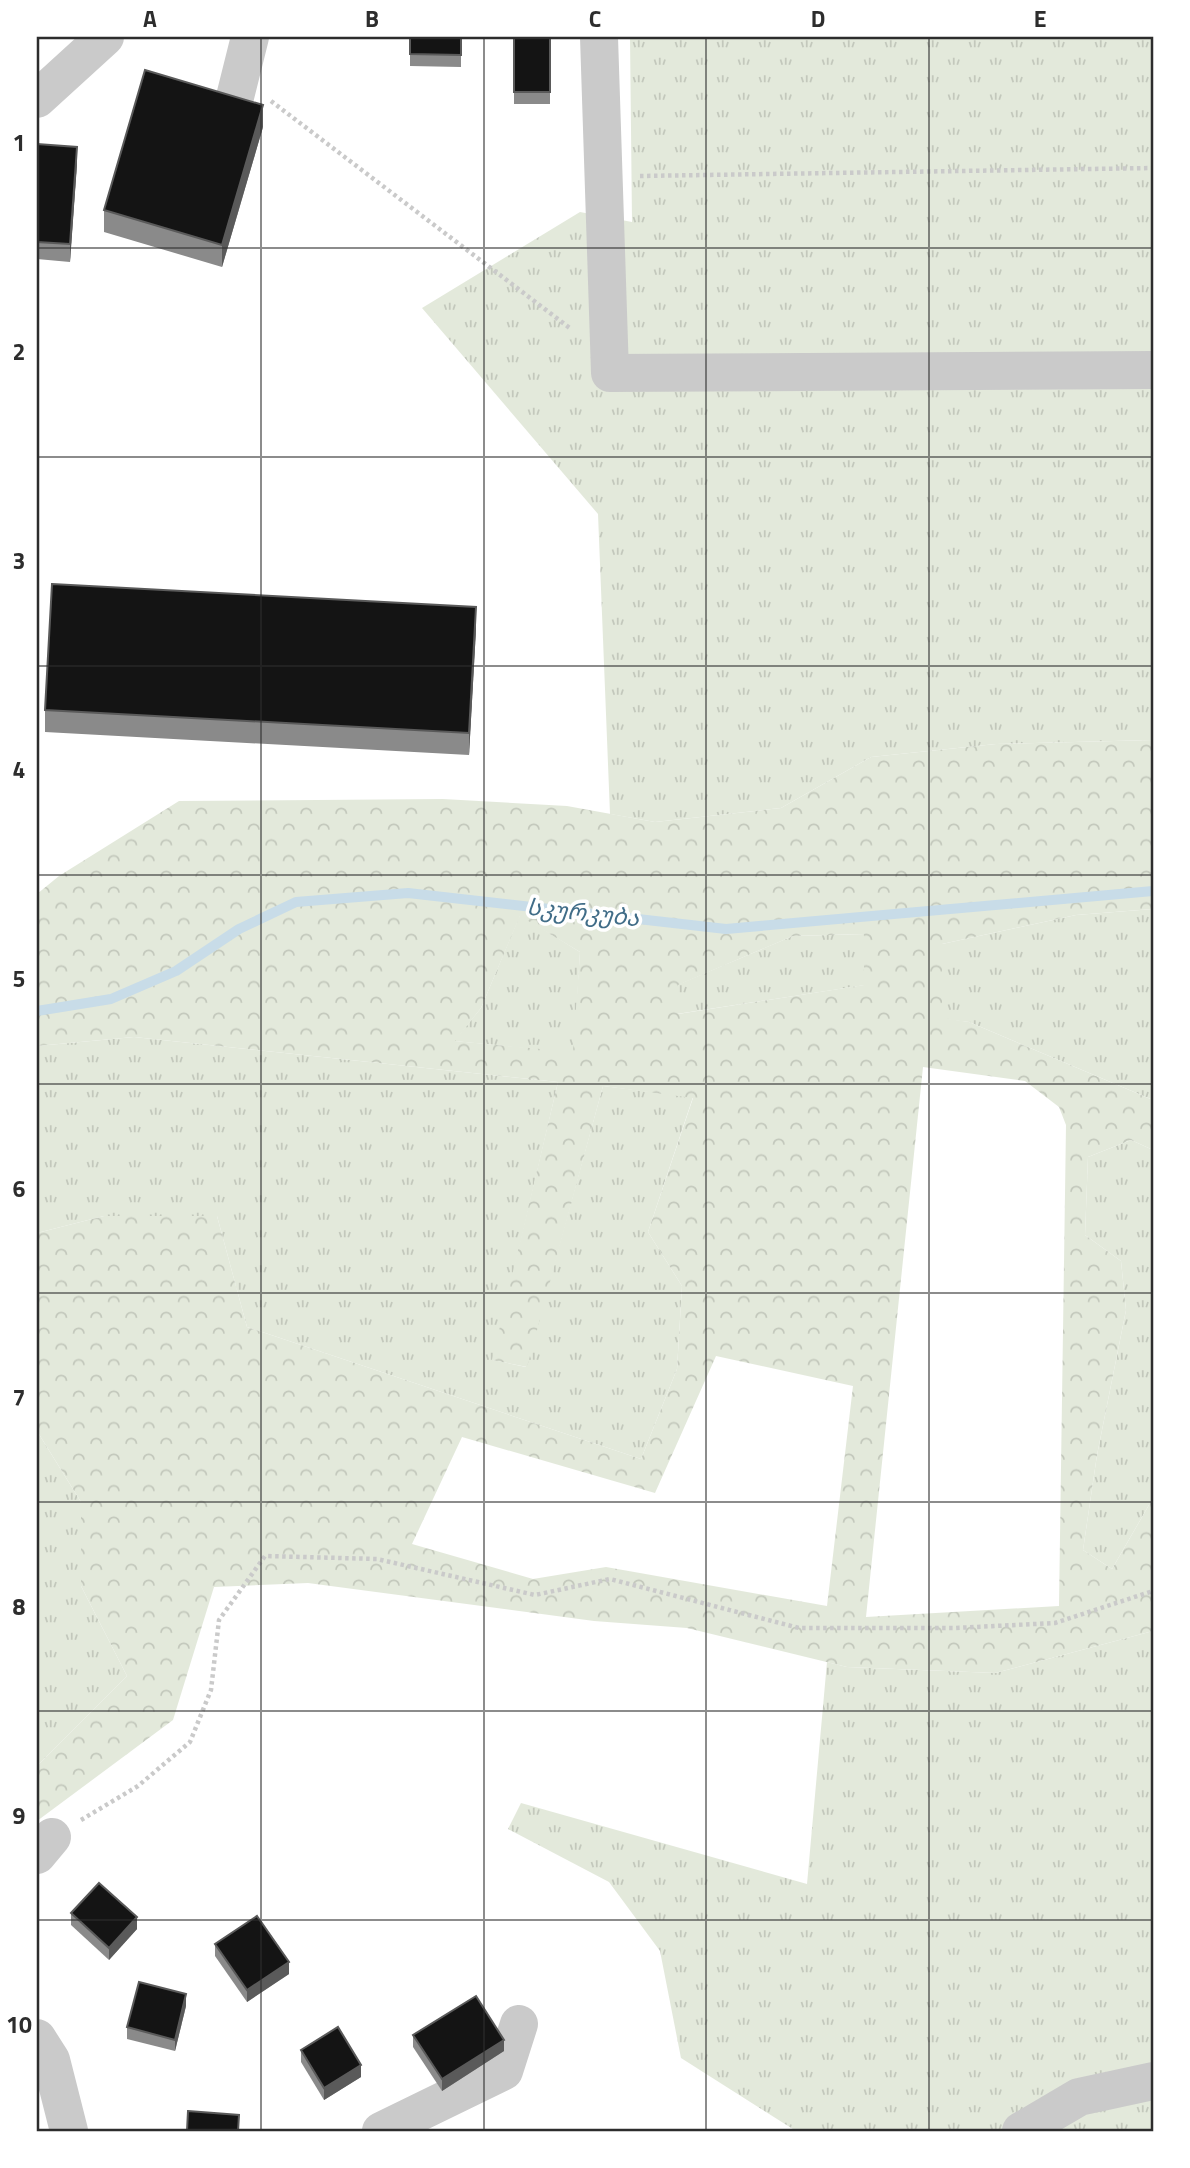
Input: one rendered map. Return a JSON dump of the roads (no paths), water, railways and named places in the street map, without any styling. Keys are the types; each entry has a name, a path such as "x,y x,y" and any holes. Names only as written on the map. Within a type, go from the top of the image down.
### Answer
{"street":[{"path":"37,99 105,37"},
{"path":"237,91 250,37"},
{"path":"599,37 610,373 1153,370"},
{"path":"381,2131 504,2071 519,2024"},
{"path":"37,2038 51,2060 69,2131"},
{"path":"1021,2131 1079,2097 1153,2081"}],"waterway":[{"name":"სკურკუბა","path":"37,1011 111,999 176,971 239,929 296,902 408,893 726,929 1153,891"}]}
